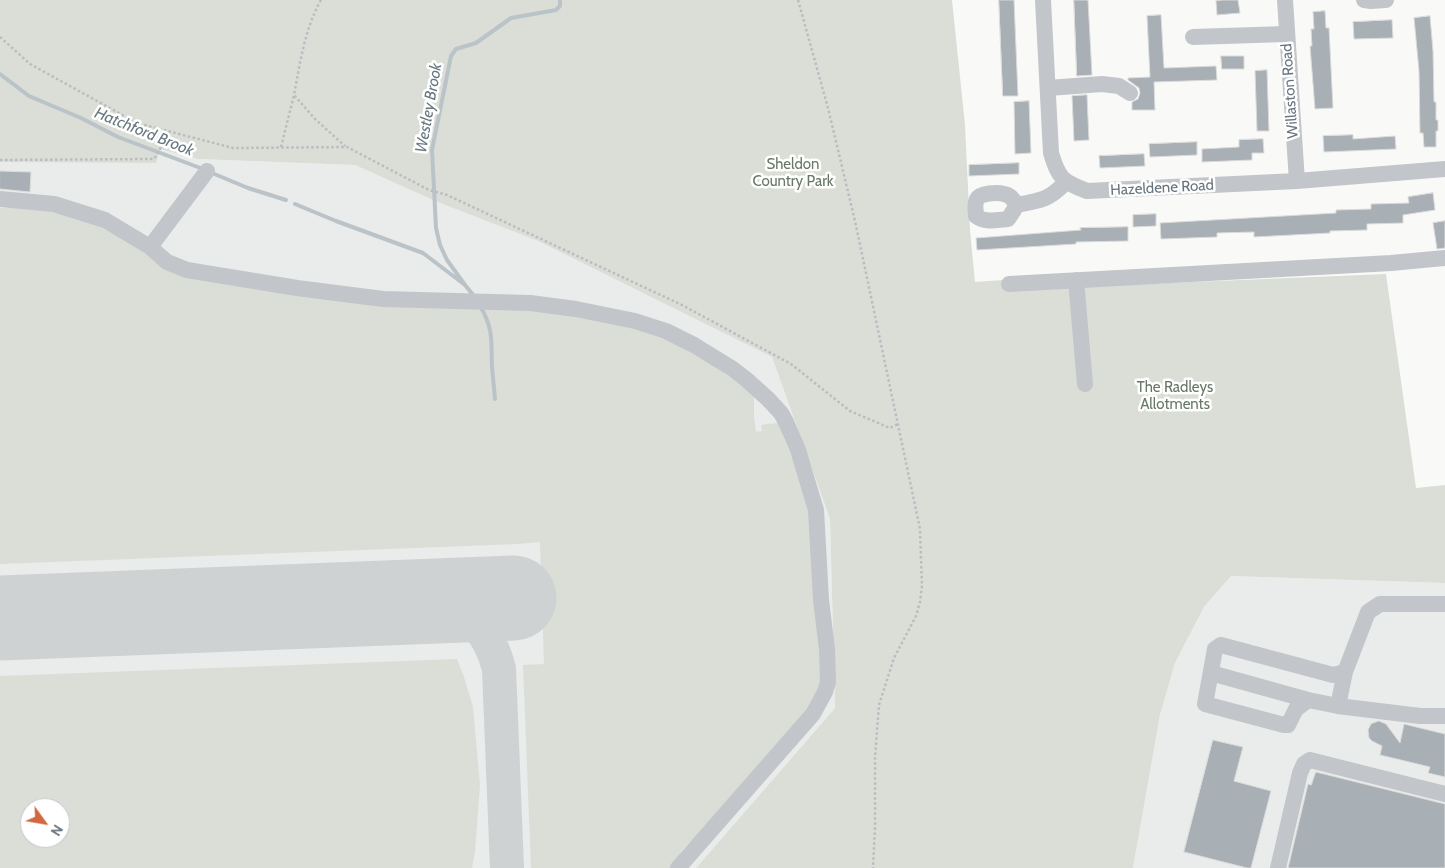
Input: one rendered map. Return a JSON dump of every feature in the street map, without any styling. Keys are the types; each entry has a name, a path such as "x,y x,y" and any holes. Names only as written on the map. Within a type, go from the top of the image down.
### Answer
{"street":[{"path":"1016,205 1041,201 1057,192 1066,182 1056,169 1052,153 1043,0"},
{"name":"Willaston Road","path":"1285,0 1296,181"},
{"path":"1364,0 1386,0"},
{"path":"1193,37 1286,34"},
{"path":"1048,88 1102,84 1118,86 1130,93"},
{"name":"Hazeldene Road","path":"1066,182 1087,191 1296,181 1445,169"},
{"path":"150,247 207,171"},
{"path":"0,199 54,204 104,220 150,247 158,255 174,265 204,274 383,299 530,303 604,314 655,326 677,336 733,369 768,399 781,413 786,422 798,450 812,497 817,522 828,682 825,692 813,714 678,868"},
{"path":"1009,284 1391,263 1445,258"},
{"path":"1076,280 1085,384"},
{"path":"1338,706 1344,672 1368,612 1380,604 1445,604"},
{"path":"1308,700 1296,709 1288,725 1205,704 1215,649 1220,645 1333,674 1344,672"},
{"path":"1211,673 1308,700 1338,706 1420,716 1445,716"},
{"path":"1278,868 1300,773 1304,764 1310,760 1445,794"}],"path":[{"path":"281,147 307,34 320,0"},
{"path":"798,0 828,108 855,220 920,529 922,586 920,602 916,616 894,658 879,705 875,757 873,868"},
{"path":"0,37 30,64 137,124 233,148 347,147"},
{"path":"294,95 315,120 347,147 429,190 447,195 682,305 791,364 850,411 890,428 898,424"},
{"path":"0,160 154,159 170,132"}],"shaded area":[{"path":"160,149 197,159 355,165 435,201 538,241 772,357 830,519 835,708 696,868 0,868 0,162 29,162"},
{"path":"1231,576 1445,583 1445,868 1133,868 1160,715 1175,663 1204,607"}],"green space":[{"name":"Sheldon Country Park","path":"0,0 952,0 965,125 970,230 975,282 1058,276 1070,287 1386,274 1416,488 1445,485 1445,583 1231,576 1204,607 1175,663 1160,715 1133,868 696,868 835,708 830,519 772,357 538,241 435,201 355,165 197,159 160,149 156,163 0,162"},
{"path":"43,207 90,221 129,242 157,261 461,305 592,316 677,341 754,393 756,432 762,431 761,425 779,423 810,500 824,662 818,698 682,850 671,868 531,868 523,665 544,664 540,542 0,564 0,208"},
{"path":"457,659 473,707 480,785 472,868 0,868 0,676"}],"building":[{"path":"999,0 1014,0 1018,96 1003,96"},
{"path":"1074,0 1088,0 1092,75 1077,76"},
{"path":"1238,0 1240,13 1217,15 1216,1"},
{"path":"1325,11 1326,28 1329,28 1333,108 1315,109 1310,46 1312,46 1311,29 1314,29 1313,12"},
{"path":"1161,15 1164,68 1216,66 1217,80 1154,82 1155,110 1132,110 1132,102 1138,99 1140,93 1139,88 1128,78 1150,77 1147,16"},
{"path":"1430,16 1434,102 1436,102 1438,131 1436,131 1436,147 1424,147 1423,133 1420,133 1419,71 1414,18"},
{"path":"1392,20 1393,38 1354,39 1353,22"},
{"path":"1221,56 1244,56 1244,69 1222,69"},
{"path":"1267,70 1269,131 1257,131 1255,71"},
{"path":"1087,95 1089,140 1074,141 1072,96"},
{"path":"1029,101 1031,153 1015,154 1014,102"},
{"path":"1353,135 1353,139 1395,136 1396,149 1324,152 1323,136"},
{"path":"1263,139 1264,153 1252,153 1252,160 1202,162 1202,149 1239,147 1239,140"},
{"path":"1197,142 1197,155 1150,157 1149,144"},
{"path":"1144,154 1145,166 1100,168 1099,156"},
{"path":"1019,163 1019,174 969,176 969,165"},
{"path":"0,171 31,172 30,192 0,189"},
{"path":"1433,193 1435,210 1403,215 1403,223 1367,224 1367,230 1254,237 1254,232 1217,233 1217,237 1161,239 1160,223 1336,213 1336,210 1371,209 1371,204 1409,203 1408,197"},
{"path":"1156,214 1156,226 1133,227 1133,215"},
{"path":"1445,221 1445,248 1437,249 1433,223"},
{"path":"1128,227 1128,241 1076,242 1076,244 977,250 976,238 1081,230 1080,228"},
{"path":"1379,721 1386,724 1400,743 1404,724 1445,734 1445,777 1428,773 1430,767 1380,755 1382,746 1369,738 1368,730 1371,724"},
{"path":"1213,740 1243,747 1234,781 1271,791 1251,868 1184,852"},
{"path":"1316,772 1445,804 1445,868 1288,868 1308,784 1311,785"}],"waterway":[{"name":"Westley Brook","path":"465,285 447,260 440,245 436,228 432,150 451,56 456,49 476,43 511,18 556,10 560,6 560,0"},
{"name":"Hatchford Brook","path":"0,74 29,96 81,118 118,137 203,169"},
{"name":"Hatchford Brook","path":"212,173 248,188 286,200"},
{"name":"Hatchford Brook","path":"295,204 423,253 465,285 474,296"},
{"name":"Hatchford Brook","path":"480,306 490,329 495,399"}],"taxiway":[{"path":"435,601 459,611 477,625 490,645 499,669 507,868"}],"runway":[{"path":"0,618 514,598"}],"park label":[{"name":"The Radleys Allotments","path":"1175,396"}]}
